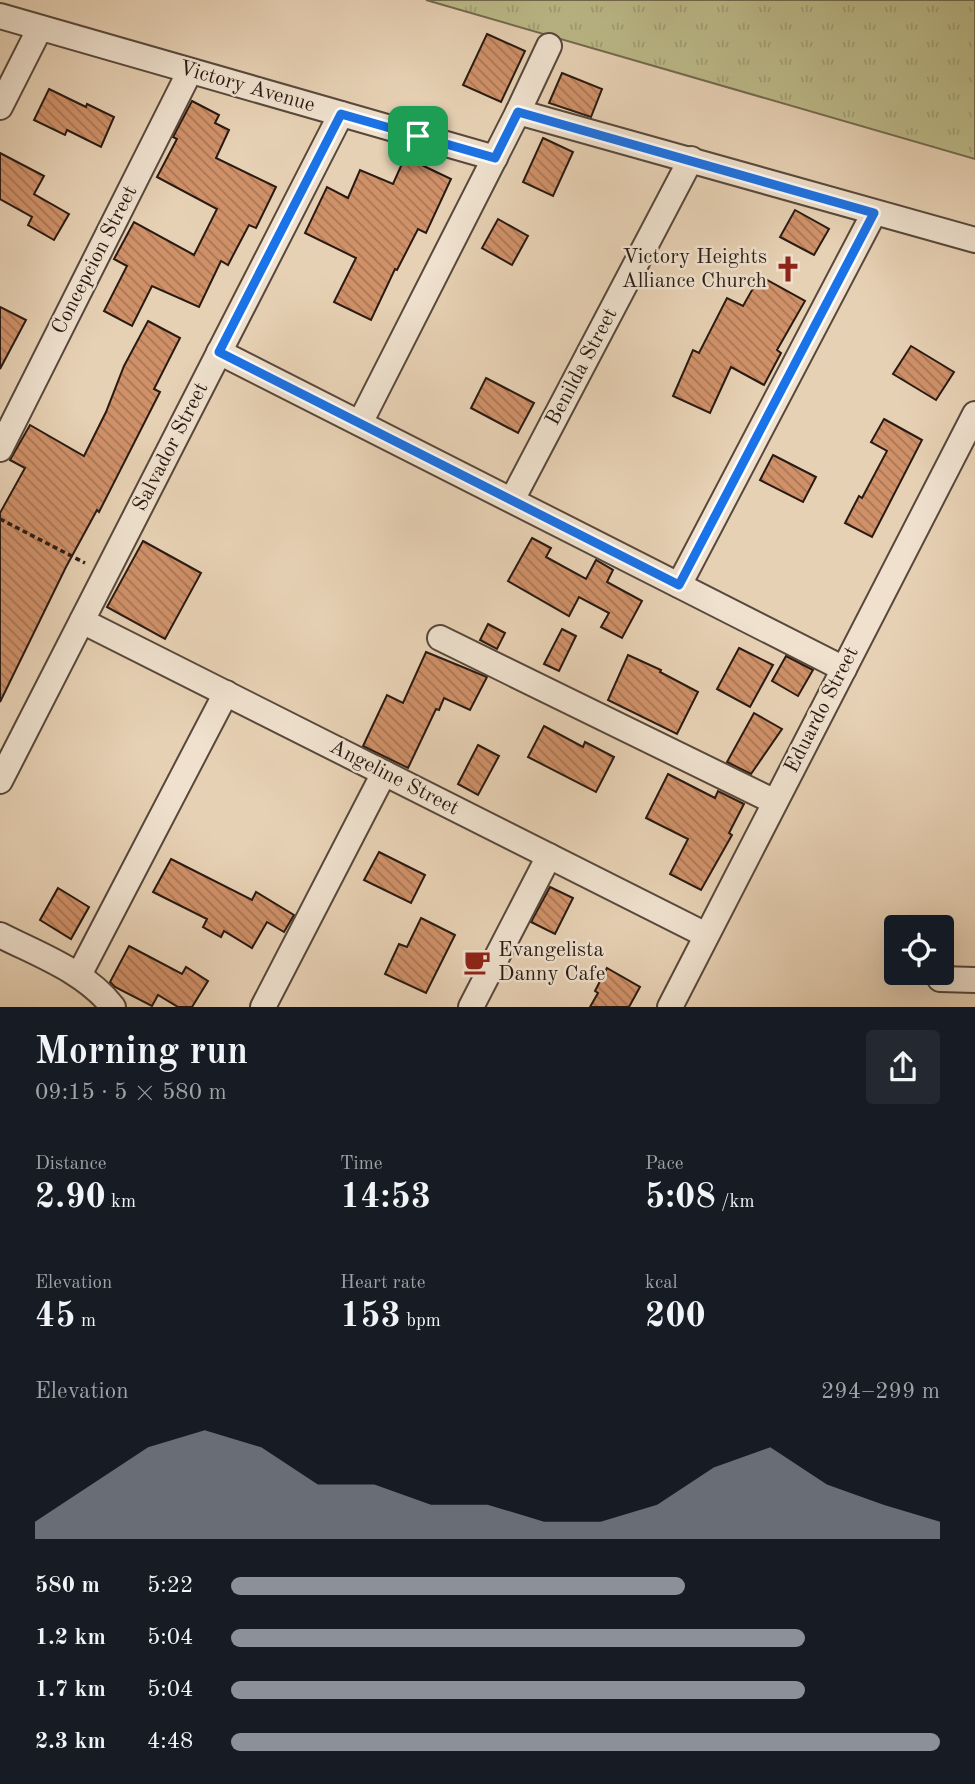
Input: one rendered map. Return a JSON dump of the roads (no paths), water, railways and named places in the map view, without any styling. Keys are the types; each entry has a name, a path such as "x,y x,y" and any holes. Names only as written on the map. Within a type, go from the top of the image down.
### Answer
{"street":[{"name":"Victory Avenue","path":"0,16 495,158"},
{"path":"0,107 40,28"},
{"path":"360,423 549,46"},
{"name":"Concepcion Street","path":"0,449 190,71"},
{"path":"518,112 975,240"},
{"name":"Salvador Street","path":"0,781 341,114"},
{"name":"Benilda Street","path":"512,500 691,159"},
{"path":"679,585 874,213"},
{"path":"219,352 844,669"},
{"name":"Eduardo Street","path":"670,1007 975,414"},
{"name":"Angeline Street","path":"82,621 706,935"},
{"path":"440,638 775,802"},
{"path":"79,975 226,693"},
{"path":"263,1007 384,773"},
{"path":"471,1007 549,856"},
{"path":"0,935 79,975 113,1007"},
{"path":"954,979 975,980"}],"place":[{"name":"Victory Heights Alliance Church","path":"788,269"},
{"name":"Evangelista Danny Cafe","path":"477,962"}]}
